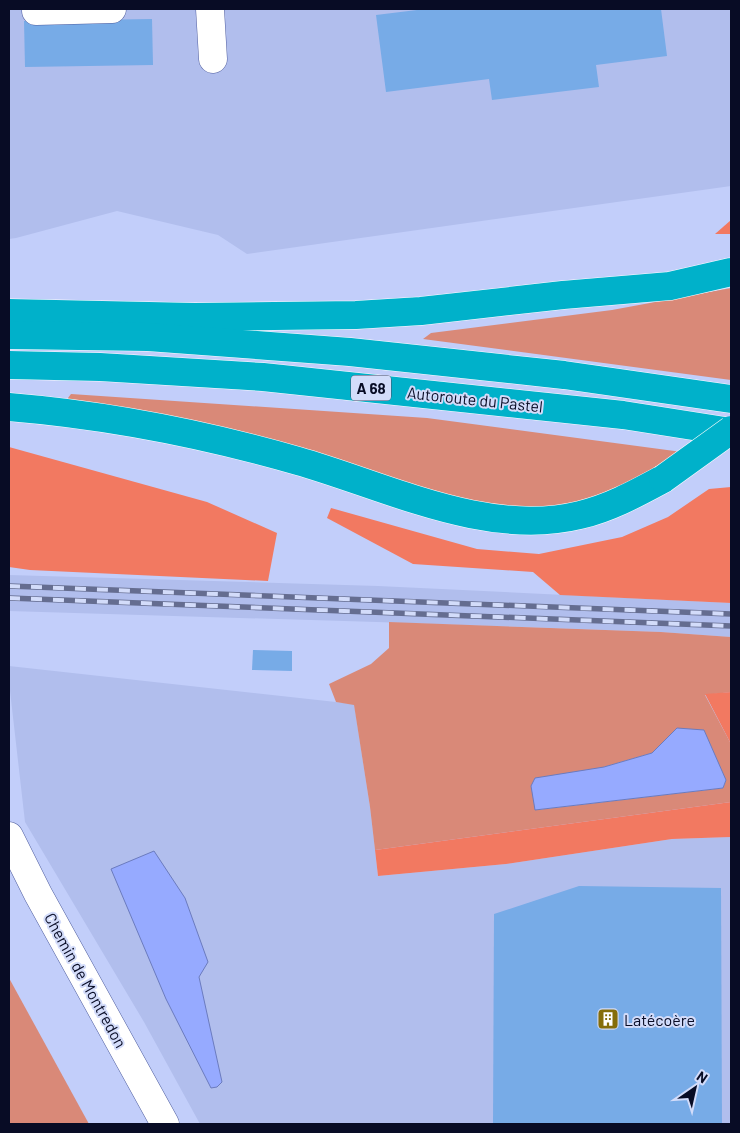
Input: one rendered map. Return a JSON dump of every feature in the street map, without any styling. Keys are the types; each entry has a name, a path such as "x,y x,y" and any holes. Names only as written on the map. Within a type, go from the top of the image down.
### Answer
{"highway":[{"path":"9,313 195,317 365,314 421,311 564,295 670,286 731,272"},
{"name":"Autoroute du Pastel","path":"9,335 148,338 350,352 564,375 731,399"},
{"name":"Autoroute du Pastel","path":"9,365 100,367 263,377 623,415 731,431"},
{"path":"9,407 57,411 158,427 298,461 430,504 512,520 545,520 580,515 623,500 663,479 731,431"}],"street":[{"path":"36,11 112,9"},
{"path":"210,9 214,59"},
{"name":"Chemin de Montredon","path":"9,836 38,894 165,1124"}],"shaded area":[{"path":"9,9 731,9 731,186 247,254 218,235 117,211 9,239"},
{"path":"731,220 731,234 715,234"},
{"path":"731,288 731,380 423,339 431,333 612,310"},
{"path":"71,394 427,418 682,452 607,498 518,511 466,502 69,402 68,398"},
{"path":"9,447 207,502 277,533 268,581 30,570 9,567"},
{"path":"731,487 731,603 560,595 533,572 413,564 327,518 331,508 477,549 539,554 622,537 668,517 709,489"},
{"path":"9,575 378,586 731,603 731,637 661,632 9,611"},
{"path":"389,622 661,632 731,637 731,692 705,695 731,744 731,802 375,850 354,705 336,702 329,684 371,664 389,648","holes":["677,728 726,780 723,788 536,810 604,767 652,753"]},
{"path":"9,666 354,704 370,807 378,876 506,864 672,839 731,837 731,1124 200,1124 144,1022 25,822 9,682"},
{"path":"731,692 731,744 705,694"},
{"path":"731,802 731,837 672,839 506,864 378,876 375,850"},
{"path":"9,978 89,1124 9,1124"}],"water":[{"path":"677,728 704,730 726,780 723,788 535,810 531,786 535,778 604,767 652,753"},
{"path":"154,851 185,898 208,962 199,977 222,1082 217,1087 211,1088 166,999 111,869"}],"building":[{"path":"425,9 661,9 667,56 596,65 599,87 492,100 489,79 386,92 376,15"},
{"path":"152,19 153,65 25,67 24,21"},
{"path":"253,650 292,651 292,671 252,670"},
{"name":"Latécoère","path":"579,886 721,888 722,1124 493,1124 494,914"}],"railway":[{"path":"9,586 731,614"},
{"path":"9,598 731,626"}],"place":[{"name":"Latécoère","path":"608,1019"}]}
